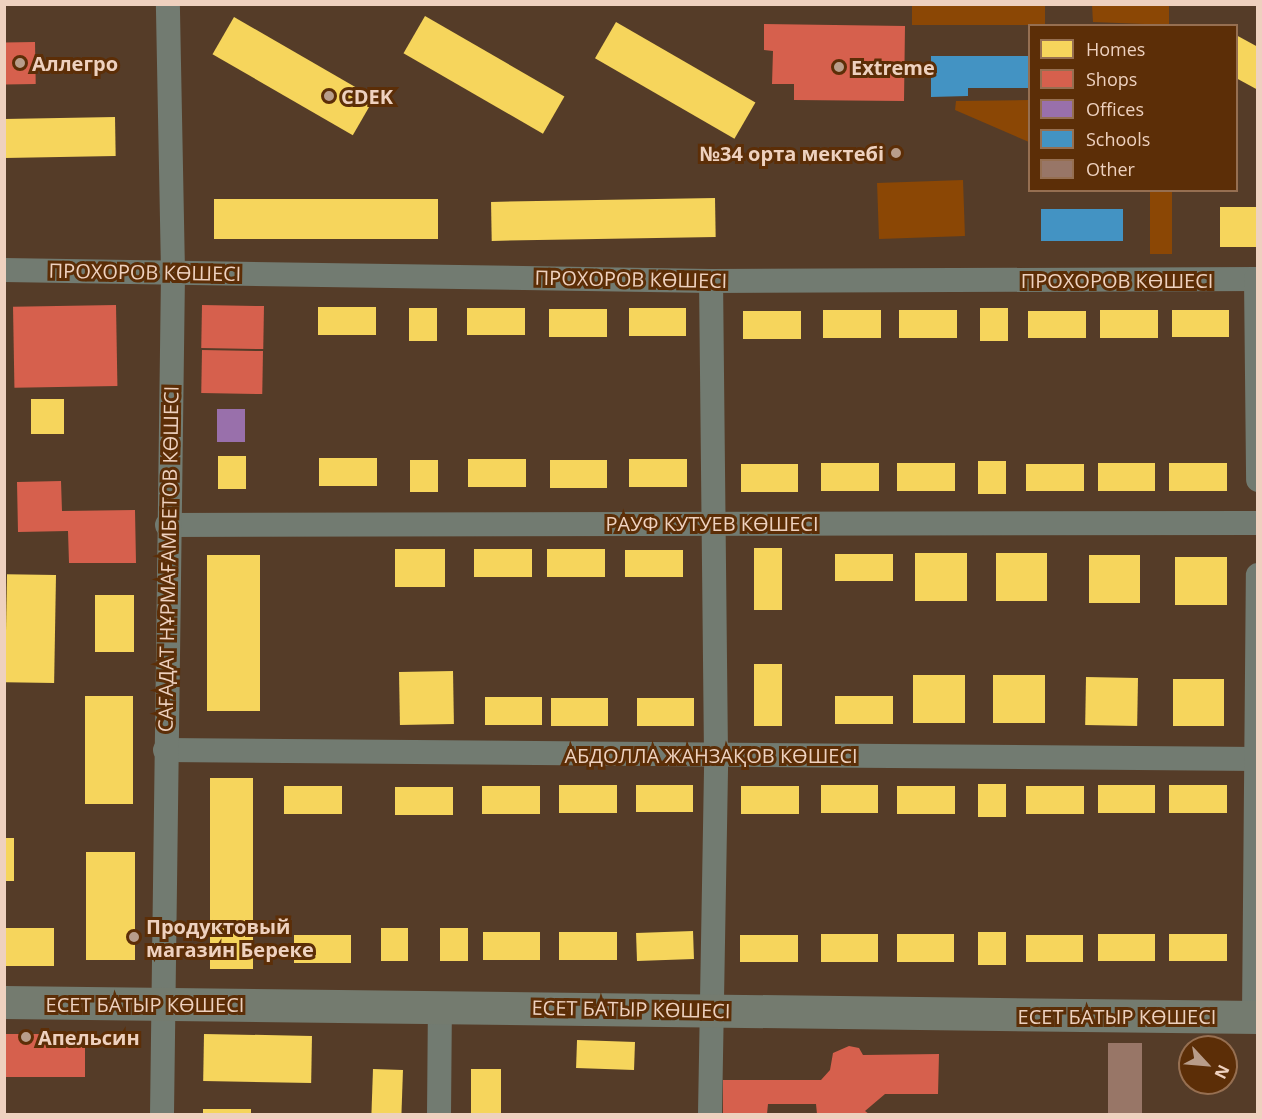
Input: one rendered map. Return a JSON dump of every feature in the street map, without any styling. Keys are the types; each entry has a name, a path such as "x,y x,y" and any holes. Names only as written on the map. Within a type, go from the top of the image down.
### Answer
{"street":[{"name":"САҒАДАТ НҰРМАҒАМБЕТОВ КӨШЕСІ","path":"162,1114 167,525 173,272 168,4"},
{"name":"ПРОХОРОВ КӨШЕСІ","path":"4,270 711,281 1257,279"},
{"path":"1257,279 1257,480"},
{"path":"710,1114 716,755 716,523 711,281"},
{"name":"РАУФ КУТУЕВ КӨШЕСІ","path":"167,525 1257,523"},
{"path":"1256,1017 1257,575"},
{"name":"АБДОЛЛА ЖАНЗАҚОВ КӨШЕСІ","path":"165,750 1257,759"},
{"name":"ЕСЕТ БАТЫР КӨШЕСІ","path":"4,1002 1256,1017"},
{"path":"440,1006 440,1114"}],"shaded area":[{"path":"912,5 1045,5 1045,24 912,25"},
{"path":"1092,5 1169,5 1169,24 1093,22"},
{"path":"1028,100 1028,142 955,110 956,101"},
{"path":"963,180 965,236 879,239 877,183"},
{"path":"1150,192 1172,192 1172,254 1150,254"}],"building: Homes":[{"path":"425,16 564,96 543,134 404,53"},
{"path":"234,17 374,98 353,135 212,54"},
{"path":"616,22 755,102 734,139 595,58"},
{"path":"1238,36 1258,47 1258,90 1238,79"},
{"path":"115,117 116,156 5,158 4,119"},
{"path":"715,198 716,237 492,241 491,202"},
{"path":"214,199 438,199 438,239 214,239"},
{"path":"1220,207 1258,207 1258,247 1220,247"},
{"path":"318,307 376,307 376,335 318,335"},
{"path":"409,308 437,308 437,341 409,341"},
{"path":"467,308 525,308 525,335 467,335"},
{"path":"629,308 686,308 686,336 629,336"},
{"path":"980,308 1008,308 1008,341 980,341"},
{"path":"549,309 607,309 607,337 549,337"},
{"path":"823,310 881,310 881,338 823,338"},
{"path":"899,310 957,310 957,338 899,338"},
{"path":"1100,310 1158,310 1158,338 1100,338"},
{"path":"1172,310 1229,310 1229,337 1172,337"},
{"path":"743,311 801,311 801,339 743,339"},
{"path":"1028,311 1086,311 1086,338 1028,338"},
{"path":"31,399 64,399 64,434 31,434"},
{"path":"218,456 246,456 246,489 218,489"},
{"path":"319,458 377,458 377,486 319,486"},
{"path":"468,459 526,459 526,487 468,487"},
{"path":"629,459 687,459 687,487 629,487"},
{"path":"410,460 438,460 438,492 410,492"},
{"path":"550,460 607,460 607,488 550,488"},
{"path":"978,461 1006,461 1006,494 978,494"},
{"path":"821,463 879,463 879,491 821,491"},
{"path":"897,463 955,463 955,491 897,491"},
{"path":"1098,463 1155,463 1155,491 1098,491"},
{"path":"1169,463 1227,463 1227,491 1169,491"},
{"path":"741,464 798,464 798,492 741,492"},
{"path":"1026,464 1084,464 1084,491 1026,491"},
{"path":"754,548 782,548 782,610 754,610"},
{"path":"395,549 445,549 445,587 395,587"},
{"path":"474,549 532,549 532,577 474,577"},
{"path":"547,549 605,549 605,577 547,577"},
{"path":"625,550 683,550 683,577 625,577"},
{"path":"915,553 967,553 967,601 915,601"},
{"path":"996,553 1047,553 1047,601 996,601"},
{"path":"835,554 893,554 893,581 835,581"},
{"path":"207,555 260,555 260,711 207,711"},
{"path":"1089,555 1140,555 1140,603 1089,603"},
{"path":"1175,557 1227,557 1227,605 1175,605"},
{"path":"7,574 56,575 54,683 5,682"},
{"path":"95,595 134,595 134,652 95,652"},
{"path":"754,664 782,664 782,726 754,726"},
{"path":"453,671 454,724 400,725 399,672"},
{"path":"913,675 965,675 965,723 913,723"},
{"path":"993,675 1045,675 1045,723 993,723"},
{"path":"1086,677 1138,678 1137,726 1085,725"},
{"path":"1173,679 1224,679 1224,726 1173,726"},
{"path":"85,696 133,696 133,804 85,804"},
{"path":"835,696 893,696 893,724 835,724"},
{"path":"485,697 542,697 542,725 485,725"},
{"path":"551,698 608,698 608,726 551,726"},
{"path":"637,698 694,698 694,726 637,726"},
{"path":"210,778 253,778 253,969 210,969"},
{"path":"978,784 1006,784 1006,817 978,817"},
{"path":"559,785 617,785 617,813 559,813"},
{"path":"636,785 693,785 693,812 636,812"},
{"path":"821,785 878,785 878,813 821,813"},
{"path":"1098,785 1155,785 1155,813 1098,813"},
{"path":"1169,785 1227,785 1227,813 1169,813"},
{"path":"284,786 342,786 342,814 284,814"},
{"path":"482,786 540,786 540,814 482,814"},
{"path":"741,786 799,786 799,814 741,814"},
{"path":"897,786 955,786 955,814 897,814"},
{"path":"1026,786 1084,786 1084,814 1026,814"},
{"path":"395,787 453,787 453,815 395,815"},
{"path":"5,838 14,838 14,881 5,881"},
{"path":"86,852 135,852 135,960 86,960"},
{"path":"4,928 54,928 54,966 4,966"},
{"path":"381,928 408,928 408,961 381,961"},
{"path":"440,928 468,928 468,961 440,961"},
{"path":"693,931 694,959 637,961 636,933"},
{"path":"483,932 540,932 540,960 483,960"},
{"path":"559,932 617,932 617,960 559,960"},
{"path":"978,932 1006,932 1006,965 978,965"},
{"path":"821,934 878,934 878,962 821,962"},
{"path":"897,934 954,934 954,962 897,962"},
{"path":"1098,934 1155,934 1155,961 1098,961"},
{"path":"1169,934 1227,934 1227,961 1169,961"},
{"path":"294,935 351,935 351,963 294,963"},
{"path":"740,935 798,935 798,962 740,962"},
{"path":"1026,935 1083,935 1083,962 1026,962"},
{"path":"204,1034 312,1036 311,1083 203,1081"},
{"path":"577,1040 635,1042 634,1070 576,1068"},
{"path":"373,1069 403,1070 401,1114 371,1114"},
{"path":"471,1069 501,1069 501,1114 471,1114"},
{"path":"203,1109 251,1109 251,1114 203,1114"}],"building: Shops":[{"name":"Extreme","path":"764,24 905,26 904,101 794,100 794,84 772,84 773,51 764,50"},
{"name":"Аллегро","path":"35,42 36,84 5,85 4,43"},
{"path":"116,305 117,386 14,388 13,307"},
{"path":"202,305 264,306 263,349 201,348"},
{"path":"202,350 263,351 262,394 201,393"},
{"path":"61,481 62,511 135,510 136,563 69,563 68,531 18,532 17,482"},
{"path":"4,1034 85,1034 85,1077 4,1077"},
{"path":"849,1046 859,1048 863,1055 939,1054 938,1094 885,1094 865,1111 869,1114 817,1114 816,1104 768,1104 767,1114 723,1114 723,1080 821,1080 830,1070 833,1053"}],"building: Offices":[{"path":"217,409 245,409 245,442 217,442"}],"building: Schools":[{"path":"931,56 1028,56 1028,88 968,88 968,96 931,97"},
{"path":"1041,209 1123,209 1123,241 1041,241"}],"building: Other":[{"path":"1108,1043 1142,1043 1142,1114 1108,1114"}],"place":[{"name":"Аллегро","path":"20,63"},
{"name":"Extreme","path":"839,67"},
{"name":"CDEK","path":"329,96"},
{"name":"№34 орта мектебі","path":"896,153"},
{"name":"Продуктовый магазин Береке","path":"134,937"},
{"name":"Апельсин","path":"26,1037"}]}
